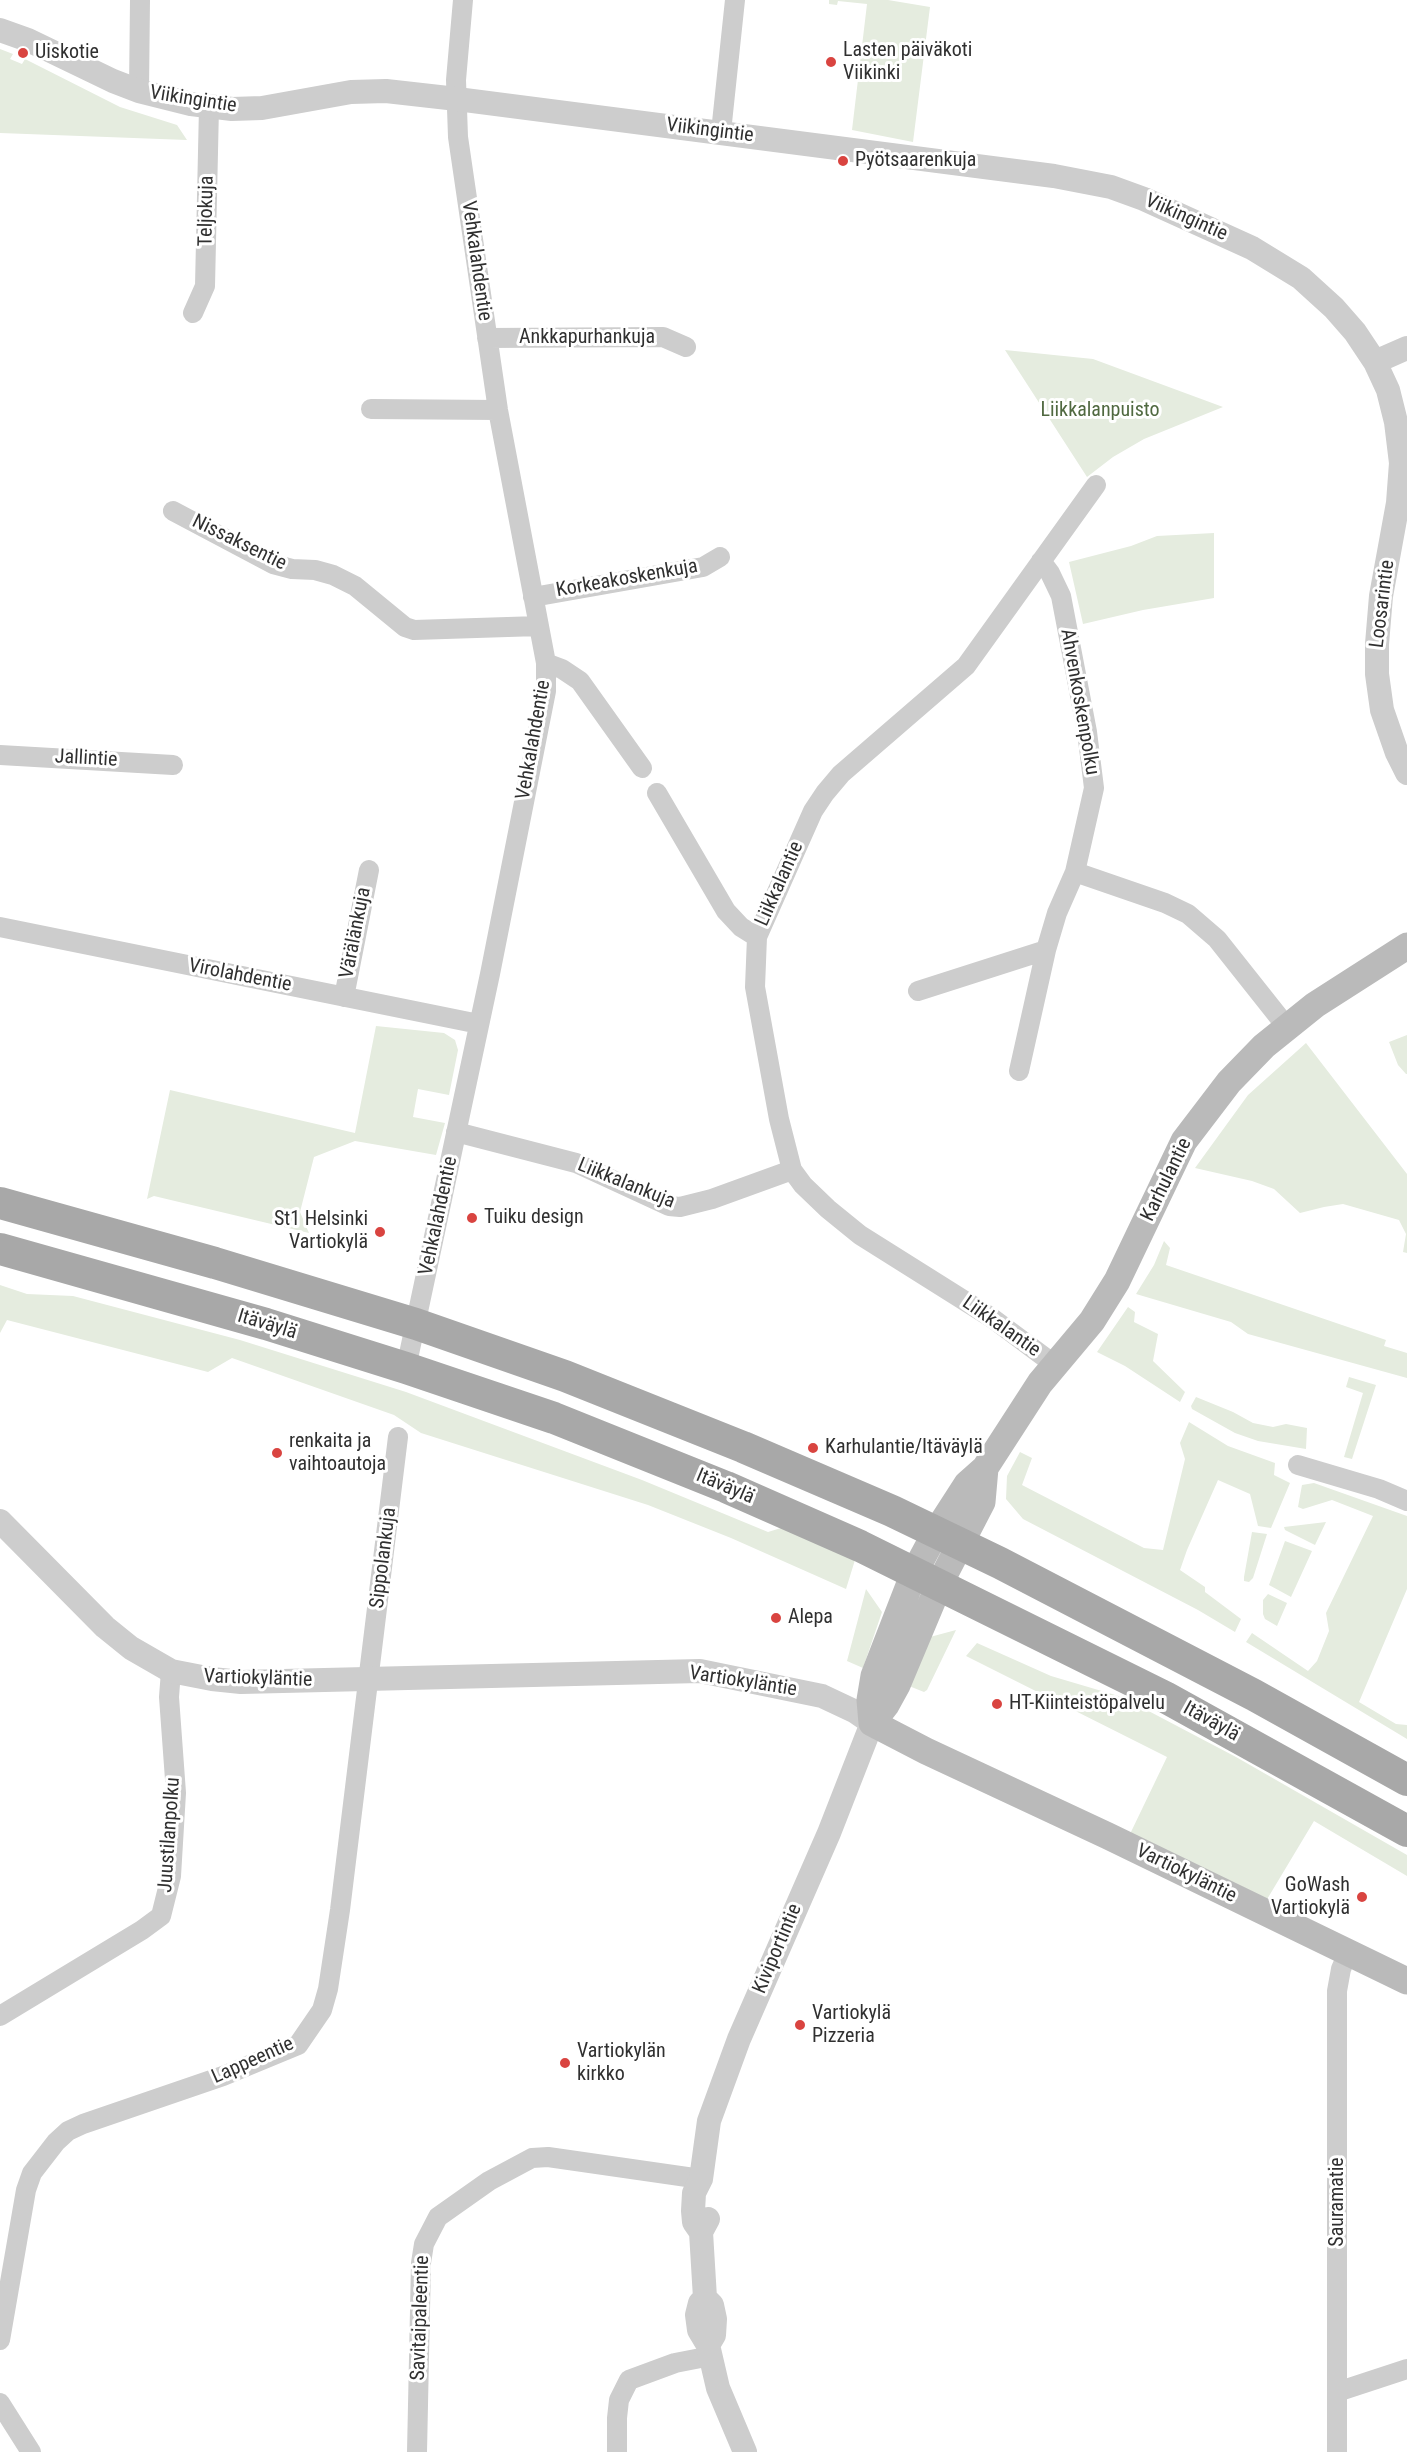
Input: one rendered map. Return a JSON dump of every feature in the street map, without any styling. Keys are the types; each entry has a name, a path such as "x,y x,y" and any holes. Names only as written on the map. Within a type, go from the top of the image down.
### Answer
{"main road":[{"name":"Karhulantie","path":"926,1579 948,1538 967,1484 985,1468 1007,1431 1055,1365 1092,1321 1117,1281 1184,1141 1229,1082 1286,1026 1407,946"},
{"path":"0,1203 215,1263 417,1324 565,1376 743,1447 892,1511 948,1538 1254,1695 1407,1780"},
{"name":"Itäväylä","path":"0,1249 266,1324 406,1368 554,1418 704,1478 860,1546 1165,1697 1407,1831"},
{"name":"Kiviportintie","path":"872,1723 886,1705 897,1685 926,1579"},
{"name":"Vartiokyläntie","path":"872,1723 926,1752 1108,1836 1407,1981"}],"street":[{"path":"139,91 140,0"},
{"name":"Vehkalahdentie","path":"406,1368 417,1324 546,691 546,663 498,410 458,137 456,71 463,0"},
{"path":"721,132 735,0"},
{"name":"Viikingintie","path":"0,30 28,40 139,91 168,100 209,106 262,108 351,92 386,91 1054,176 1111,187 1144,199 1252,248 1300,278 1334,308 1355,332 1375,362"},
{"name":"Teljokuja","path":"193,313 205,285 209,106"},
{"name":"Ankkapurhankuja","path":"487,338 663,337 686,347"},
{"path":"1375,362 1407,348"},
{"name":"Loosarintie","path":"1375,362 1388,390 1396,422 1401,463 1398,503 1381,596 1377,674 1383,710 1397,753 1407,773"},
{"path":"371,409 498,410"},
{"name":"Liikkalantie","path":"1055,1365 992,1318 860,1235 828,1209 803,1185 792,1170 779,1119 755,987 757,937 813,811 825,793 841,774 966,666 1096,485"},
{"name":"Nissaksentie","path":"173,511 273,564 292,569 315,570 333,575 356,586 405,627 414,630 539,626"},
{"name":"Korkeakoskenkuja","path":"533,597 703,567 720,557"},
{"name":"Ahvenkoskenpolku","path":"1019,1071 1046,950 1057,913 1075,872 1092,804 1092,768 1061,596 1050,573 1041,561"},
{"path":"546,663 562,669 580,681 642,768"},
{"name":"Jallintie","path":"0,755 173,765"},
{"path":"657,793 726,911 741,927 757,937"},
{"name":"Värälänkuja","path":"344,997 369,870"},
{"path":"1075,872 1165,903 1188,914 1217,939 1286,1026"},
{"name":"Virolahdentie","path":"0,927 479,1024"},
{"path":"918,992 1046,950"},
{"name":"Liikkalankuja","path":"456,1131 576,1163 669,1206 680,1207 712,1199 792,1170"},
{"name":"Sippolankuja","path":"370,1679 398,1437"},
{"path":"1298,1466 1379,1489 1407,1501"},
{"name":"Vartiokyläntie","path":"0,1521 105,1628 131,1648 171,1671 241,1682 700,1671 815,1694 856,1712 872,1723"},
{"name":"Juustilanpolku","path":"0,2016 142,1930 161,1916 171,1876 176,1793 169,1697 171,1671"},
{"name":"Lappeentie","path":"0,2340 26,2190 32,2173 56,2142 68,2131 83,2124 223,2076 298,2045 322,2010 328,1989 340,1910 370,1679"},
{"name":"Kiviportintie","path":"745,2452 718,2388 710,2351 715,2319 712,2305 705,2298 701,2232 708,2220 708,2190 701,2179 709,2121 723,2079 859,1761 872,1723"},
{"name":"Sauramatie","path":"1337,2452 1337,1991 1341,1969 1348,1953"},
{"name":"Savitaipaleentie","path":"417,2452 421,2264 424,2244 438,2217 489,2181 532,2158 548,2157 701,2179"},
{"path":"617,2452 616,2418 619,2400 629,2380 710,2351"},
{"path":"1338,2392 1407,2370"},
{"path":"0,2403 31,2452"}],"green space":[{"path":"829,0 888,0 930,7 913,142 852,130 867,4 838,1 837,5 829,4"},
{"path":"0,49 13,54 10,59 22,64 25,59 120,107 177,125 187,140 0,133"},
{"name":"Liikkalanpuisto","path":"1005,350 1093,359 1223,407 1144,439 1113,457 1087,477"},
{"path":"1214,533 1214,598 1143,610 1083,624 1069,562 1131,546 1157,536"},
{"path":"376,1026 444,1033 455,1040 458,1050 449,1095 418,1089 413,1117 445,1123 436,1155 355,1141 314,1157 300,1212 309,1233 154,1196 147,1199 170,1090 355,1133"},
{"path":"1407,1035 1406,1074 1398,1065 1389,1042"},
{"path":"1306,1043 1407,1174 1407,1253 1403,1252 1406,1234 1399,1220 1343,1204 1300,1213 1274,1189 1252,1181 1195,1168 1248,1095"},
{"path":"1164,1241 1170,1248 1166,1265 1386,1340 1384,1346 1407,1353 1407,1378 1248,1334 1231,1322 1136,1294 1154,1265"},
{"path":"0,1285 27,1294 73,1296 240,1340 406,1392 642,1480 768,1532 781,1528 855,1560 846,1589 731,1538 648,1505 421,1433 394,1415 232,1358 208,1372 7,1320 0,1333"},
{"path":"1128,1307 1135,1312 1134,1322 1158,1334 1153,1361 1185,1392 1180,1402 1125,1366 1097,1352"},
{"path":"1349,1377 1376,1385 1352,1459 1344,1457 1363,1393 1346,1387"},
{"path":"1196,1397 1253,1423 1273,1427 1286,1424 1307,1428 1306,1449 1258,1441 1235,1433 1192,1409 1191,1406"},
{"path":"1189,1422 1228,1446 1275,1463 1274,1475 1290,1483 1271,1528 1258,1526 1250,1494 1218,1480 1187,1550 1180,1570 1205,1587 1205,1592 1241,1619 1235,1632 1198,1610 1023,1519 1006,1499 1007,1476 1020,1452 1032,1458 1022,1485 1144,1548 1163,1550 1185,1459 1180,1443"},
{"path":"1314,1483 1407,1516 1407,1589 1359,1702 1396,1724 1407,1725 1407,1739 1246,1642 1252,1633 1308,1671 1317,1661 1329,1631 1326,1613 1373,1516 1332,1500 1303,1509 1298,1507 1302,1485"},
{"path":"1326,1522 1315,1545 1285,1530 1284,1527"},
{"path":"1252,1532 1267,1534 1253,1578 1249,1582 1244,1581 1244,1577"},
{"path":"1285,1541 1312,1551 1291,1597 1269,1585"},
{"path":"866,1589 882,1612 863,1668 847,1661"},
{"path":"1268,1594 1287,1603 1277,1626 1265,1619 1263,1614 1263,1600"},
{"path":"956,1630 927,1690 924,1692 909,1686 930,1637"},
{"path":"977,1643 1051,1676 1122,1697 1236,1757 1407,1855 1407,1876 1314,1821 1266,1901 1130,1834 1167,1757 966,1656"}],"place":[{"name":"Uiskotie","path":"23,53"},
{"name":"Lasten päiväkoti Viikinki","path":"831,62"},
{"name":"Pyötsaarenkuja","path":"843,161"},
{"name":"Tuiku design","path":"472,1218"},
{"name":"St1 Helsinki Vartiokylä","path":"380,1232"},
{"name":"Karhulantie/Itäväylä","path":"813,1448"},
{"name":"renkaita ja vaihtoautoja","path":"277,1453"},
{"name":"Alepa","path":"776,1618"},
{"name":"HT-Kiinteistöpalvelu","path":"997,1704"},
{"name":"GoWash Vartiokylä","path":"1362,1897"},
{"name":"Vartiokylä Pizzeria","path":"800,2025"},
{"name":"Vartiokylän kirkko","path":"565,2063"}]}
